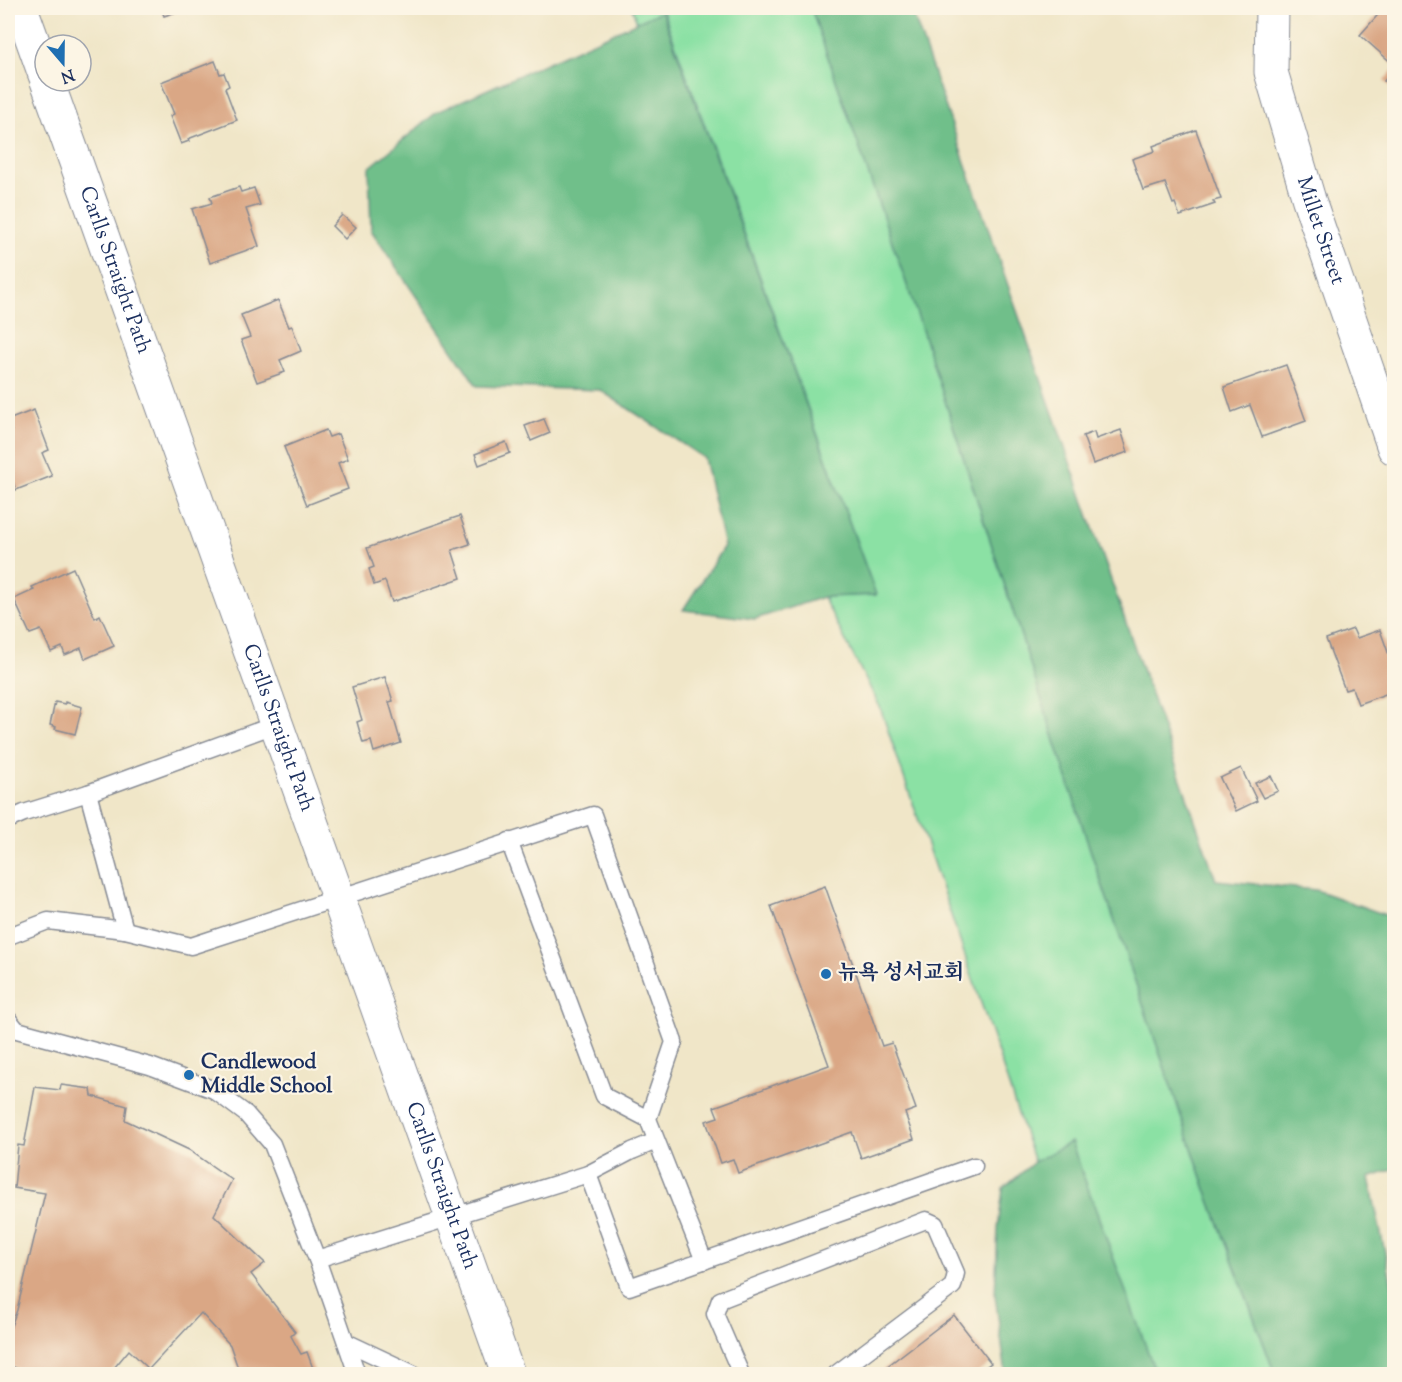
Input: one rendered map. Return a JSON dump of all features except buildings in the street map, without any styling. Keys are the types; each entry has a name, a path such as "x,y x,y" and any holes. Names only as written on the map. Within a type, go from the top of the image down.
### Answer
{"street":[{"path":"21,8 33,42"},
{"name":"Millet Street","path":"1272,8 1271,72 1309,200 1395,448"},
{"name":"Carlls Straight Path","path":"51,93 508,1374"}],"lane":[{"path":"8,820 277,724"},
{"path":"88,793 125,930"},
{"path":"8,938 48,921 125,930 191,946 593,815 674,1042 648,1119 704,1262"},
{"path":"509,841 604,1096 648,1119"},
{"path":"8,1019 17,1030 150,1066 214,1090 246,1114 272,1144 317,1259 357,1374"},
{"path":"317,1259 588,1174 656,1140"},
{"path":"588,1174 629,1287 974,1166"},
{"path":"741,1374 715,1314 720,1300 927,1220 935,1224 956,1273 953,1286 836,1374"},
{"path":"346,1342 414,1374"}],"green space":[{"path":"632,8 811,8 917,314 1089,846 1207,1192 1275,1374 1155,1374 1071,1142 1034,1162 880,707 823,597 876,595 663,11 637,23"},
{"path":"811,8 911,8 1216,880 1316,890 1394,918 1394,1169 1369,1178 1394,1294 1394,1374 1275,1374 1207,1192 1089,846 917,314"},
{"path":"662,11 876,595 823,597 755,619 683,610 724,546 704,458 600,390 477,386 371,230 369,168 437,112"},
{"path":"1071,1142 1156,1374 1006,1374 995,1295 998,1228 1003,1189 1034,1162"}],"place":[{"name":"뉴욕 성서교회","path":"826,974"},
{"name":"Candlewood Middle School","path":"189,1075"}]}
